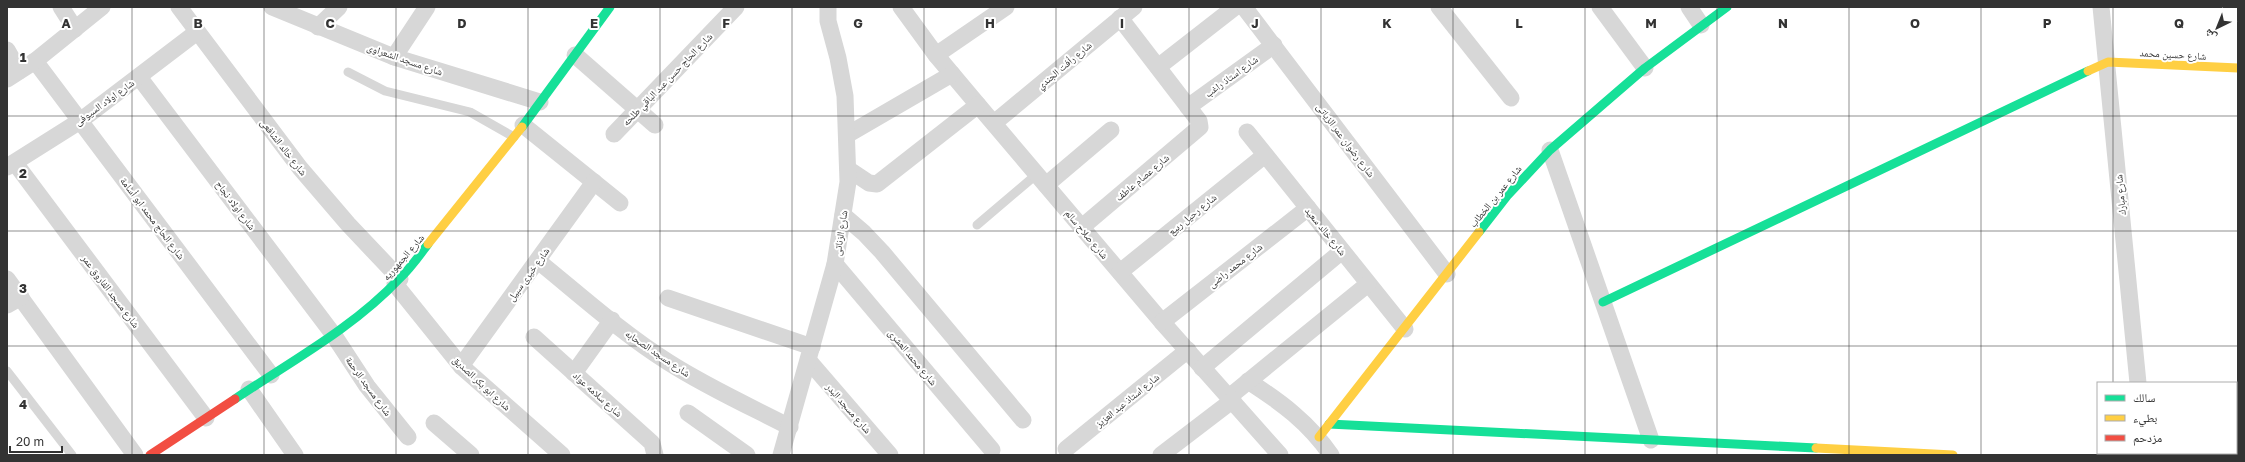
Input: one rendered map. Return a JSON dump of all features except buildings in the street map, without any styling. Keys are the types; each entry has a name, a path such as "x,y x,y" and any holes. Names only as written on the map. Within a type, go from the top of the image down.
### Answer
{"street":[{"path":"61,7 75,29"},
{"path":"7,50 13,75 35,61 102,7"},
{"name":"شارع خالد الشافعى","path":"179,7 300,168 398,282"},
{"name":"شارع مسجد الشعراوى","path":"272,7 394,57 540,102"},
{"path":"318,27 339,7"},
{"path":"394,57 427,7"},
{"name":"شارع الحاج حسن عبد الباقي طلحه","path":"614,134 736,7"},
{"name":"شارع الزناتى","path":"781,455 835,264 848,182 848,135 845,96 838,58 828,21 828,7"},
{"name":"شارع صلاح سالم","path":"901,7 936,55 1162,322 1188,350 1202,368 1231,398 1273,453"},
{"path":"936,55 1006,7"},
{"name":"شارع رأفت الجندي","path":"994,123 1134,7"},
{"path":"1158,67 1235,7"},
{"name":"شارع رضوان عمر الزياتى","path":"1244,7 1447,274"},
{"path":"1438,7 1511,98"},
{"path":"1600,7 1645,68"},
{"path":"1689,7 1701,25"},
{"name":"شارع عمر بن الخطاب","path":"1324,431 1507,196 1550,150 1645,68 1727,7"},
{"name":"شارع مبارك","path":"2101,7 2108,62 2138,382"},
{"name":"شارع الجمهوريه","path":"150,455 333,334 398,282 540,102 575,55 605,9"},
{"path":"1120,18 1188,107"},
{"name":"شارع اولاد السيوفى","path":"11,165 80,121 197,32"},
{"name":"شارع استاذ راغب","path":"1188,107 1274,45"},
{"path":"575,55 655,125"},
{"name":"شارع الحاج محمد ابو أسامة","path":"35,61 271,375"},
{"path":"1603,302 2108,62"},
{"name":"شارع حسين محمد","path":"2108,62 2238,68"},
{"path":"848,135 952,74"},
{"name":"شارع اولاد نجاح","path":"139,77 333,334"},
{"path":"848,169 869,183 877,184 978,105"},
{"name":"شارع عصام عاطف","path":"1082,227 1198,130 1200,125 1188,107"},
{"path":"1041,180 1111,130"},
{"path":"518,131 594,182 620,203"},
{"name":"شارع خالد سعيد","path":"1247,132 1404,329"},
{"path":"1550,150 1651,440"},
{"name":"شارع رحيل ربيع","path":"1120,272 1265,155"},
{"name":"شارع مسجد الفاروق عمر","path":"11,165 206,418"},
{"name":"شارع خيرى سبيل","path":"461,366 594,182"},
{"name":"شارع محمد راضى","path":"1162,322 1308,208"},
{"path":"843,215 882,252 1023,420"},
{"path":"1202,368 1342,251"},
{"name":"شارع مسجد الصحابه","path":"538,261 668,362 698,380 790,427"},
{"name":"شارع محمد العشرى","path":"835,264 992,450"},
{"path":"7,278 14,301 135,455"},
{"name":"شارع ابو بكر الصديق","path":"398,282 461,366 562,455"},
{"path":"1161,455 1231,398 1248,381 1368,284"},
{"path":"668,298 810,354"},
{"path":"574,373 612,320"},
{"name":"شارع مسجد الرحمة","path":"333,334 367,386 408,437"},
{"name":"شارع سلامه عواد","path":"534,337 652,443 656,455"},
{"name":"شارع استاذ عبد العزيز","path":"1066,449 1188,350"},
{"name":"شارع مسجد البدر","path":"810,354 890,455"},
{"path":"1248,381 1324,431 1651,440 1953,455"},
{"path":"249,389 296,455"},
{"path":"688,413 746,455"},
{"path":"434,423 471,455"},
{"path":"1324,431 1331,455"}],"lane":[{"path":"348,72 385,91 470,112 518,131"},
{"path":"977,225 1041,180"},
{"path":"7,371 72,455"}],"traffic: fast":[{"path":"522,127 610,7"},
{"path":"1479,232 1507,196 1550,150 1645,68 1727,7"},
{"path":"1603,302 2088,71"},
{"path":"235,399 320,344 362,313 403,275 428,244"},
{"path":"1329,424 1816,448"}],"traffic: slow":[{"path":"2088,71 2108,62 2238,68"},
{"path":"428,244 522,127"},
{"path":"1319,437 1479,232"},
{"path":"1816,448 1953,455"}],"traffic: jam":[{"path":"150,455 235,399"}]}
